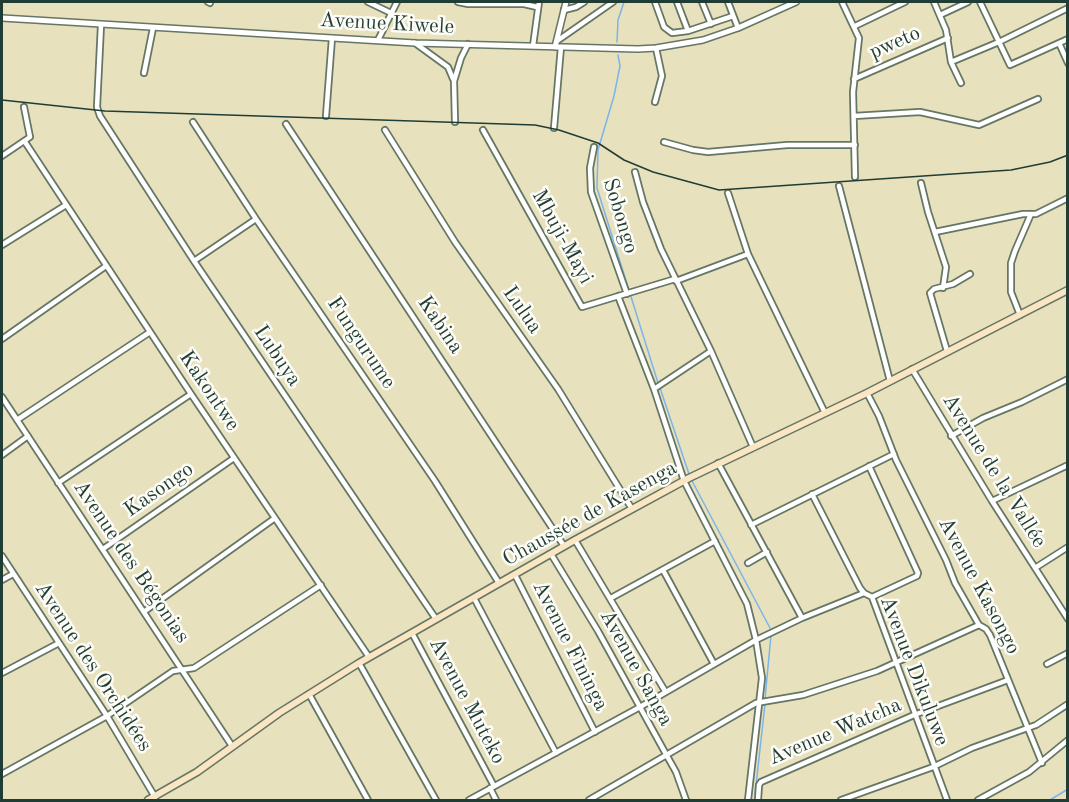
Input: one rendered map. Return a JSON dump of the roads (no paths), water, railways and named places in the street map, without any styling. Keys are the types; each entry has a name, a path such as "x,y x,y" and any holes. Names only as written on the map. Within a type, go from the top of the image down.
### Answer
{"main road":[{"name":"Chaussée de Kasenga","path":"148,801 197,772 309,694 359,663 564,546 688,478 867,393 1068,290"}],"street":[{"path":"368,2 391,13"},
{"path":"378,40 397,2"},
{"path":"458,2 538,4 533,46"},
{"path":"555,128 558,45 566,2"},
{"path":"564,10 584,2"},
{"path":"558,45 613,2"},
{"path":"656,2 665,30 675,34 733,16"},
{"path":"677,2 688,31"},
{"path":"702,2 711,24"},
{"path":"728,2 738,28"},
{"name":"Avenue Kiwele","path":"2,18 415,43 656,48 703,40 738,28 796,2"},
{"path":"842,2 855,26 859,42 854,79 855,177"},
{"path":"855,26 905,2"},
{"path":"934,2 948,38 951,62 960,83"},
{"path":"940,15 968,2"},
{"path":"980,2 1007,62 1011,65 1068,39"},
{"path":"951,62 999,42 1068,8"},
{"name":"Lubuya","path":"101,25 97,107 100,116 194,261 436,620"},
{"path":"144,73 153,28"},
{"path":"326,116 332,38"},
{"name":"pweto","path":"854,79 948,38"},
{"path":"415,43 448,67 454,81"},
{"path":"455,122 454,81 468,44"},
{"path":"1059,44 1068,63"},
{"path":"655,102 662,76 656,48"},
{"path":"854,116 920,112 979,125 1038,99"},
{"path":"2,156 24,142 30,135 24,107"},
{"name":"Fungurume","path":"193,122 256,219 435,481 499,583"},
{"name":"Kabina","path":"286,124 564,546"},
{"name":"Lulua","path":"385,130 455,242 558,389 632,509"},
{"name":"Mbuji-Mayi","path":"483,130 582,307 676,280 748,254"},
{"name":"Kakontwe","path":"24,142 369,657"},
{"path":"664,142 708,152 787,145 855,145"},
{"name":"Sobongo","path":"594,147 590,168 591,192 627,294"},
{"path":"635,172 650,222 753,447"},
{"path":"921,183 946,267 943,288"},
{"path":"839,186 890,381"},
{"path":"728,193 748,254 825,413"},
{"path":"935,232 1031,214 1068,198"},
{"path":"2,245 66,205"},
{"path":"1020,315 1011,292 1011,263 1031,214"},
{"path":"194,261 256,219"},
{"path":"2,339 106,266"},
{"path":"947,351 930,294 933,290 943,288 970,274"},
{"path":"618,296 688,478 715,541 744,598 756,640 764,701 748,799 757,801"},
{"path":"17,420 150,332"},
{"path":"654,389 711,351"},
{"name":"Avenue de la Vallée","path":"912,369 951,436 1068,619"},
{"path":"951,436 982,418 1022,402 1068,379"},
{"name":"Avenue Kasongo","path":"867,393 955,583 979,625 987,630 1042,763"},
{"path":"58,483 191,394"},
{"name":"Avenue des Bégonias","path":"2,397 232,746"},
{"path":"2,455 28,436"},
{"path":"751,525 894,454"},
{"name":"Kasongo","path":"103,549 234,458"},
{"path":"718,463 802,618"},
{"path":"992,501 1068,465"},
{"path":"869,466 918,573 917,576 872,597"},
{"name":"Avenue Dikuluwe","path":"812,494 864,593 872,597 947,801"},
{"path":"145,611 276,518"},
{"path":"575,540 665,691"},
{"path":"611,598 715,541"},
{"path":"1035,568 1068,547"},
{"path":"748,563 767,552"},
{"name":"Avenue Sanga","path":"551,554 598,631 667,756 686,801"},
{"name":"Avenue des Orchidées","path":"2,556 107,716 155,797"},
{"path":"663,570 714,664"},
{"path":"2,580 13,574"},
{"name":"Avenue Fininga","path":"516,574 595,732"},
{"path":"2,774 107,716 173,670 194,668 321,585"},
{"path":"469,801 756,640 802,618 864,593"},
{"path":"474,598 556,753"},
{"path":"589,801 764,701 803,695 896,664 979,625"},
{"name":"Avenue Muteko","path":"411,632 492,787 496,801"},
{"path":"2,673 59,643"},
{"path":"1047,664 1068,653"},
{"path":"359,663 436,801"},
{"name":"Avenue Watcha","path":"757,801 761,782 914,715 1008,680"},
{"path":"309,694 368,801"},
{"path":"842,801 933,767 972,748 1028,728 1068,704"},
{"path":"978,801 1042,763 1068,740"}],"waterway":[{"path":"617,42 618,20 624,2"},
{"path":"618,55 620,66 614,96 598,150 597,188 658,383"},
{"path":"660,388 689,474"},
{"path":"691,479 770,628"},
{"path":"765,699 771,635"},
{"path":"755,794 765,704"},
{"path":"1050,800 1068,789"}],"railway":[{"path":"2,100 105,111 535,125 598,143 624,160 653,172 719,190 1011,170 1050,162 1068,155"}]}
